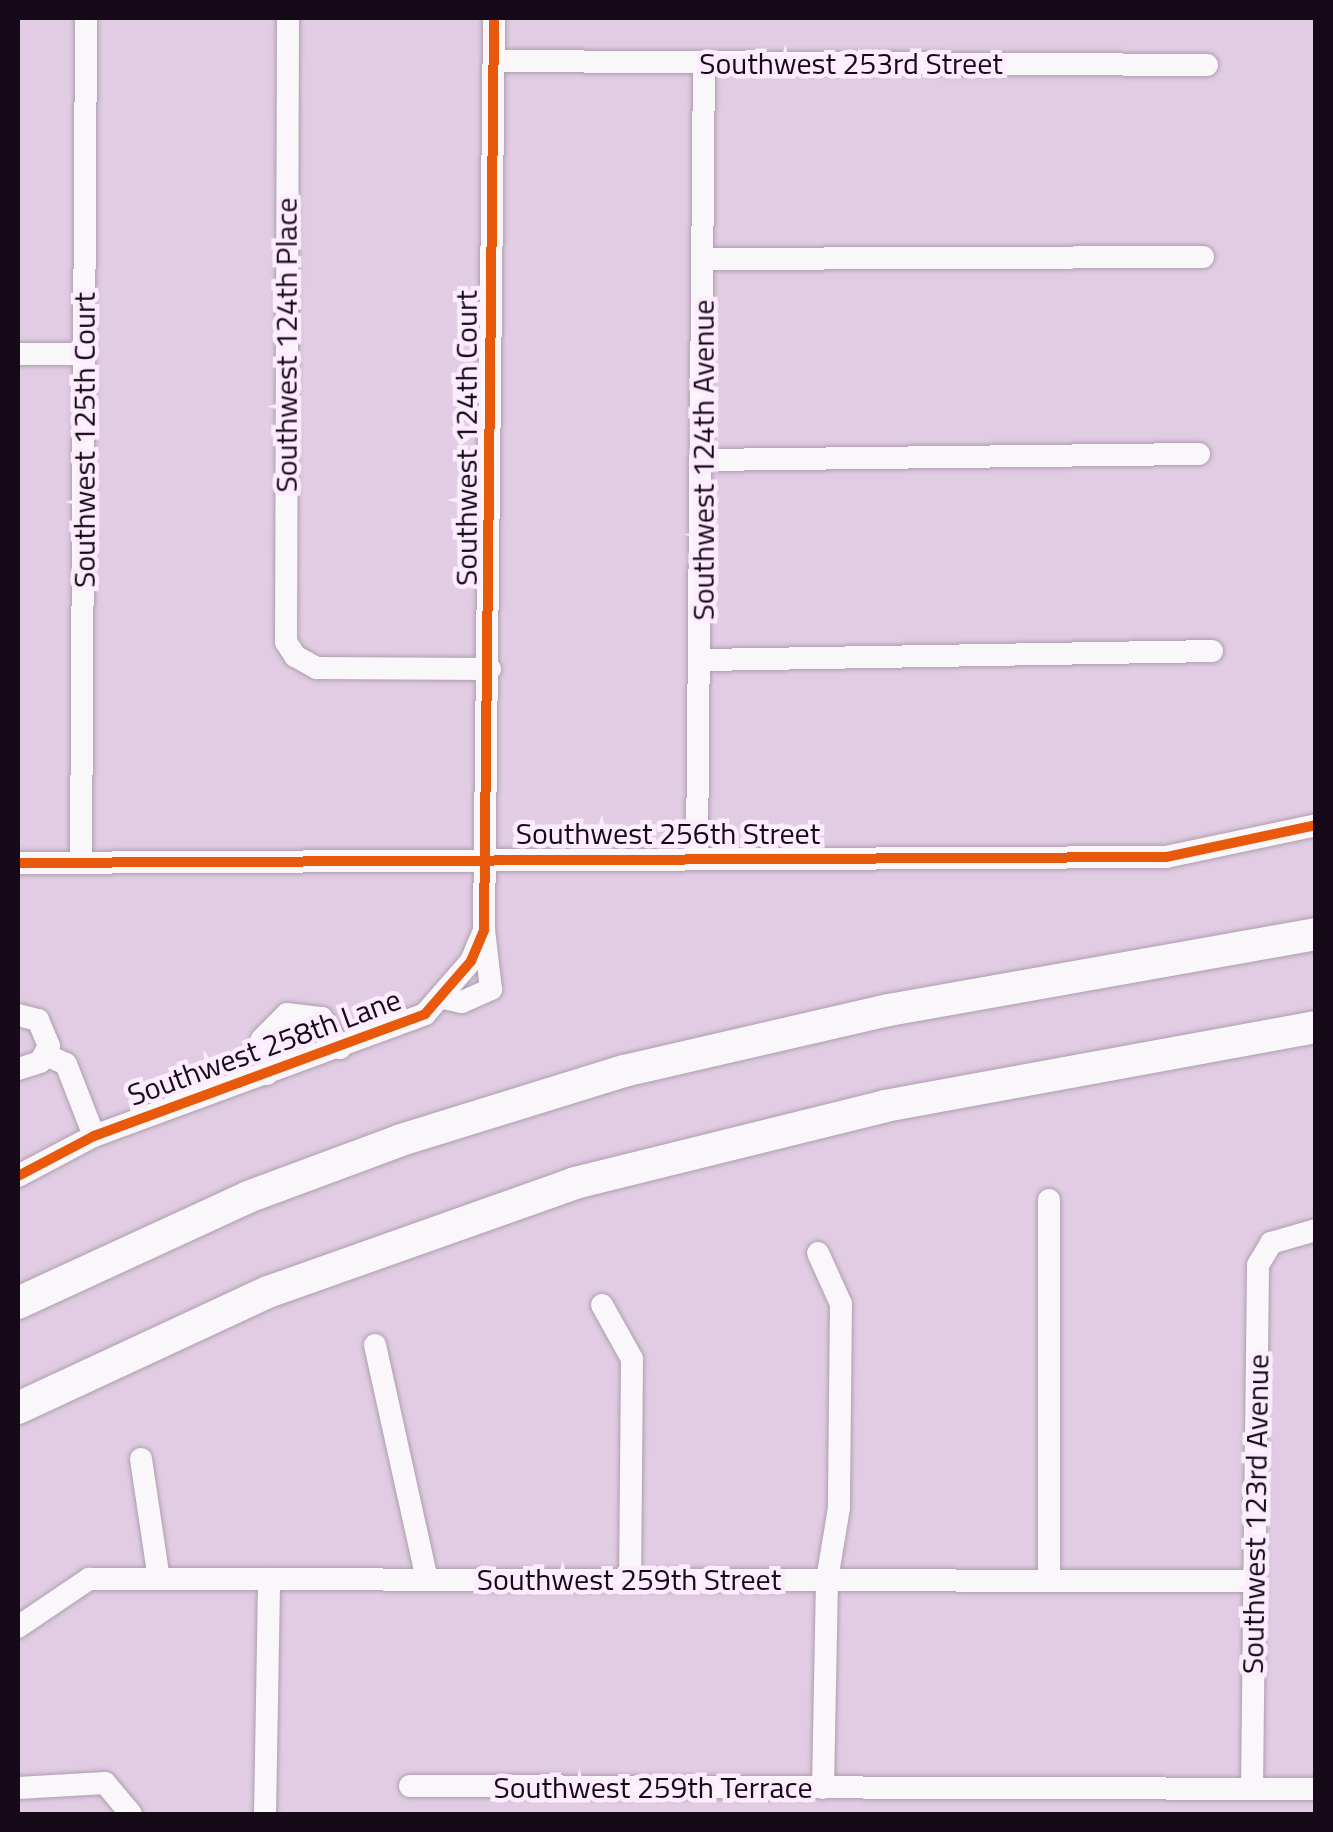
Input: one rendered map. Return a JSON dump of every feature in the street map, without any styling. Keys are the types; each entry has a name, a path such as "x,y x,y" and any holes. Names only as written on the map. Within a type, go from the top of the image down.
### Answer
{"highway":[{"path":"18,1303 248,1197 402,1140 624,1071 889,1010 1316,934"},
{"path":"18,1408 268,1292 575,1183 885,1106 1316,1027"}],"street":[{"name":"Southwest 125th Court","path":"80,862 86,18"},
{"name":"Southwest 124th Place","path":"288,18 284,620 288,648 306,664 490,669"},
{"name":"Southwest 124th Court","path":"489,860 494,18"},
{"name":"Southwest 253rd Street","path":"494,62 1207,64"},
{"name":"Southwest 124th Avenue","path":"697,858 704,660 704,62"},
{"path":"702,259 1203,257"},
{"path":"18,354 84,354"},
{"path":"704,460 1199,454"},
{"path":"704,660 1212,651"},
{"name":"Southwest 256th Street","path":"18,863 1166,857 1316,825"},
{"name":"Southwest 258th Lane","path":"18,1176 94,1136 425,1014 444,998 484,930 489,860"},
{"path":"444,998 462,1002 491,989 484,930"},
{"path":"18,1014 45,1027 46,1055 33,1067 18,1069"},
{"path":"267,1074 262,1039 287,1014 322,1018 340,1048"},
{"path":"46,1055 66,1064 94,1136"},
{"path":"1049,1200 1049,1580"},
{"name":"Southwest 123rd Avenue","path":"1252,1789 1258,1266 1271,1243 1316,1230"},
{"path":"818,1252 841,1304 840,1508 827,1580 823,1788"},
{"path":"602,1305 632,1359 630,1580"},
{"path":"375,1344 427,1579"},
{"path":"141,1459 159,1579"},
{"path":"265,1814 270,1579"},
{"name":"Southwest 259th Street","path":"18,1627 89,1580 1254,1581"},
{"path":"18,1788 105,1783 131,1814"},
{"name":"Southwest 259th Terrace","path":"410,1786 1316,1789"}],"cycle path":[{"path":"18,1176 94,1136 425,1014 471,961 484,930 494,18"},
{"path":"18,863 1166,857 1316,825"}]}
